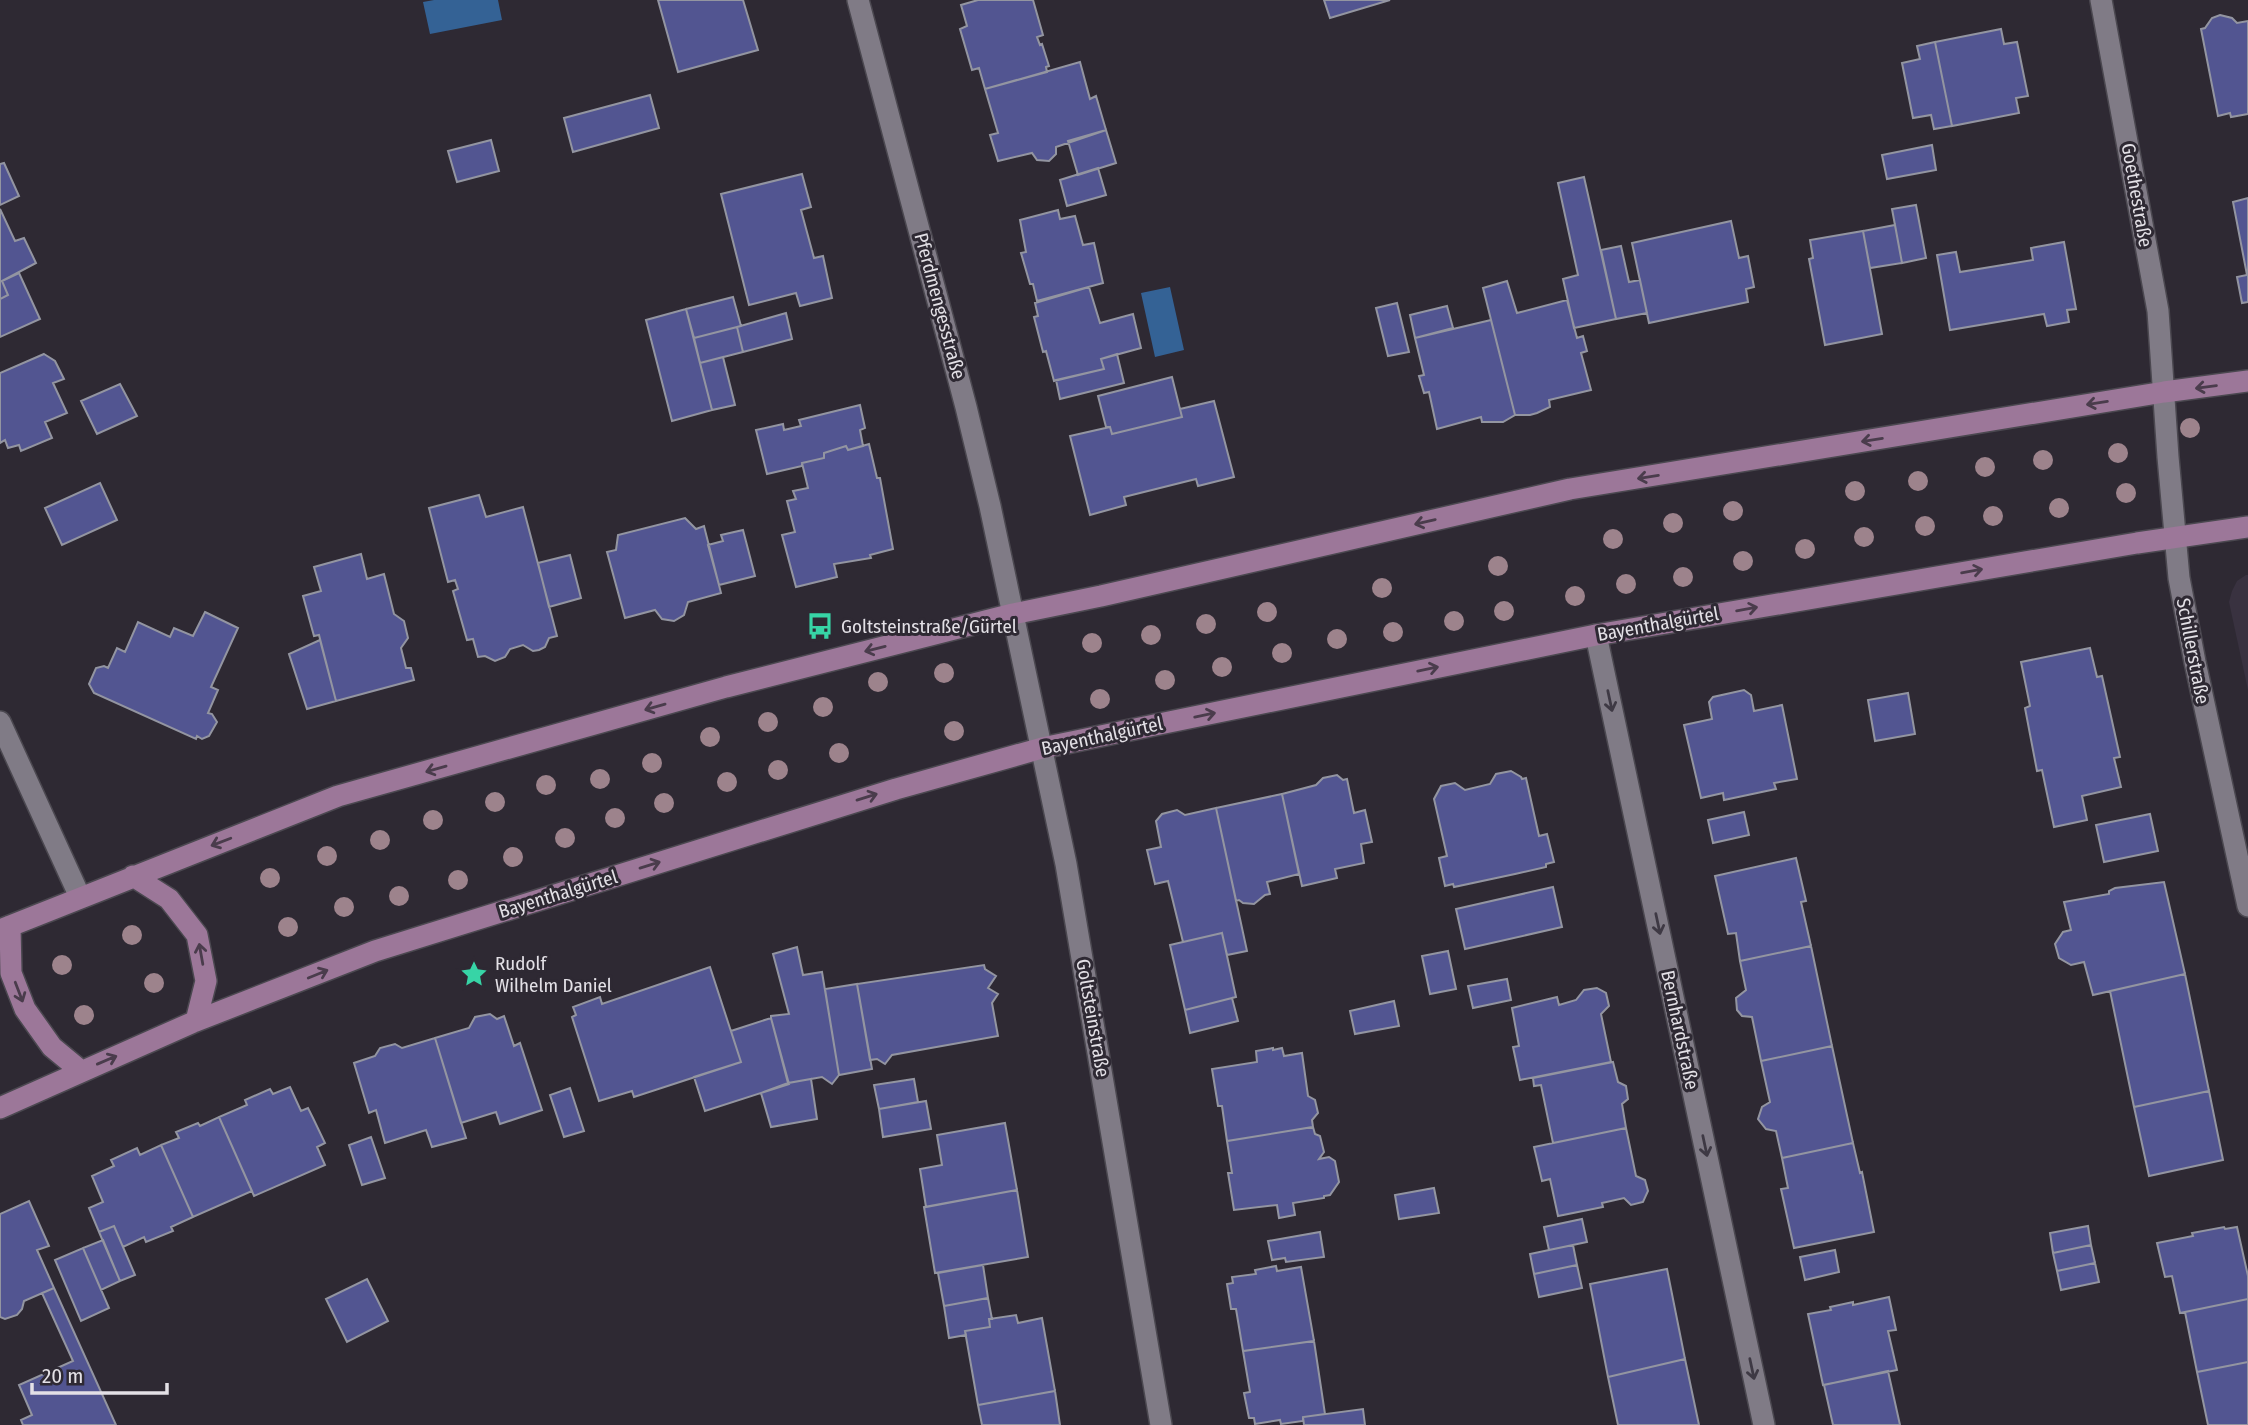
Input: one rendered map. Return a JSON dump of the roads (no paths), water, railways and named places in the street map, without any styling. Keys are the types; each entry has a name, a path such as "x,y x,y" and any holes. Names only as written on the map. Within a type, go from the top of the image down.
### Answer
{"main road":[{"path":"81,1071 52,1047 25,1009 11,973 5,928 338,796 726,687 1013,614 1570,489 2164,392 2248,382"},
{"name":"Bayenthalgürtel","path":"0,1108 197,1021 374,951 882,793 1042,748 1596,635 2174,537 2248,527"},
{"path":"133,876 169,898 197,935 205,981 197,1021"}],"street":[{"name":"Pferdmengesstraße","path":"858,0 966,407 1013,614"},
{"name":"Goethestraße","path":"2101,0 2158,311 2164,392"},
{"name":"Schillerstraße","path":"2164,392 2179,578 2192,650 2248,905"},
{"name":"Goltsteinstraße","path":"1013,614 1066,864 1161,1425"},
{"name":"Bernhardstraße","path":"1596,635 1764,1425"},
{"path":"0,722 80,897"}],"water":[{"path":"498,0 502,20 430,34 423,2"},
{"path":"1170,287 1184,350 1155,357 1141,293"}],"place":[{"name":"Goltsteinstraße/Gürtel","path":"820,626"},
{"name":"Rudolf Wilhelm Daniel","path":"474,974"}]}
